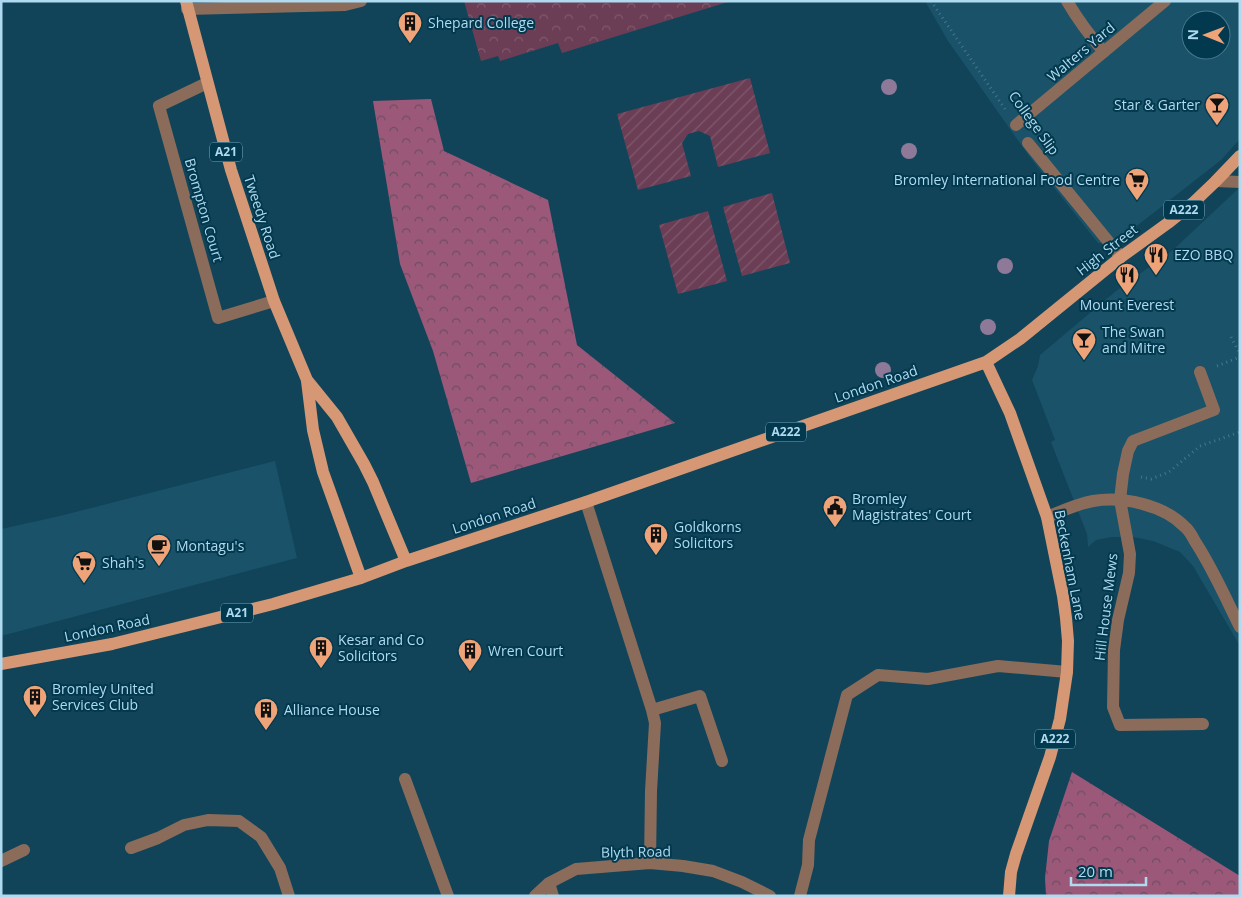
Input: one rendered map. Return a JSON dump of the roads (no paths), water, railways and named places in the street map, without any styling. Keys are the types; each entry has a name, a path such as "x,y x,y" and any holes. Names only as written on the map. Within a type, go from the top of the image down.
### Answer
{"main road":[{"name":"Tweedy Road","path":"187,5 231,170 274,301 307,380 313,430 323,472 361,578"},
{"name":"High Street","path":"986,362 1020,338 1187,208 1240,156"},
{"name":"London Road","path":"1,664 112,644 273,604 361,578 406,561 586,502 986,362"},
{"name":"Beckenham Lane","path":"986,362 1010,414 1047,517 1064,596 1068,641 1064,701 1056,738 1016,854 1011,872 1009,896"},
{"name":"Tweedy Road","path":"307,380 337,417 364,464 406,561"}],"street":[{"path":"1067,1 1078,21 1104,52"},
{"name":"Walters Yard","path":"1016,126 1165,1"},
{"path":"187,5 352,2"},
{"name":"Brompton Court","path":"207,83 159,106 218,318 274,301"},
{"name":"College Slip","path":"1028,143 1122,257"},
{"path":"1216,181 1240,182"},
{"path":"1120,500 1123,474 1128,451 1133,440 1214,410 1200,372"},
{"path":"1047,517 1079,504 1105,499 1151,505 1174,518 1186,527 1206,558 1240,627"},
{"name":"Hill House Mews","path":"1120,500 1130,554 1129,572 1118,620 1114,650 1113,707 1120,725 1203,724"},
{"path":"586,502 655,723 651,791 650,863"},
{"path":"800,896 808,865 808,840 847,695 878,675 928,679 998,666 1067,672"},
{"path":"652,710 700,696 722,761"},
{"path":"405,779 448,896"},
{"path":"131,848 158,838 184,825 208,820 239,821 261,837 280,868 289,896"},
{"path":"1,860 24,850"},
{"name":"Blyth Road","path":"535,896 551,890 576,869 650,863 713,871 735,879 770,896"}],"place":[{"name":"Shepard College","path":"410,44"},
{"name":"Star & Garter","path":"1217,126"},
{"name":"Bromley International Food Centre","path":"1137,201"},
{"name":"EZO BBQ","path":"1156,276"},
{"name":"Mount Everest","path":"1127,296"},
{"name":"The Swan and Mitre","path":"1084,361"},
{"name":"Bromley Magistrates' Court","path":"835,528"},
{"name":"Goldkorns Solicitors","path":"656,556"},
{"name":"Montagu's","path":"159,567"},
{"name":"Shah's","path":"84,584"},
{"name":"Kesar and Co Solicitors","path":"321,669"},
{"name":"Wren Court","path":"470,672"},
{"name":"Bromley United Services Club","path":"35,718"},
{"name":"Alliance House","path":"266,731"}]}
